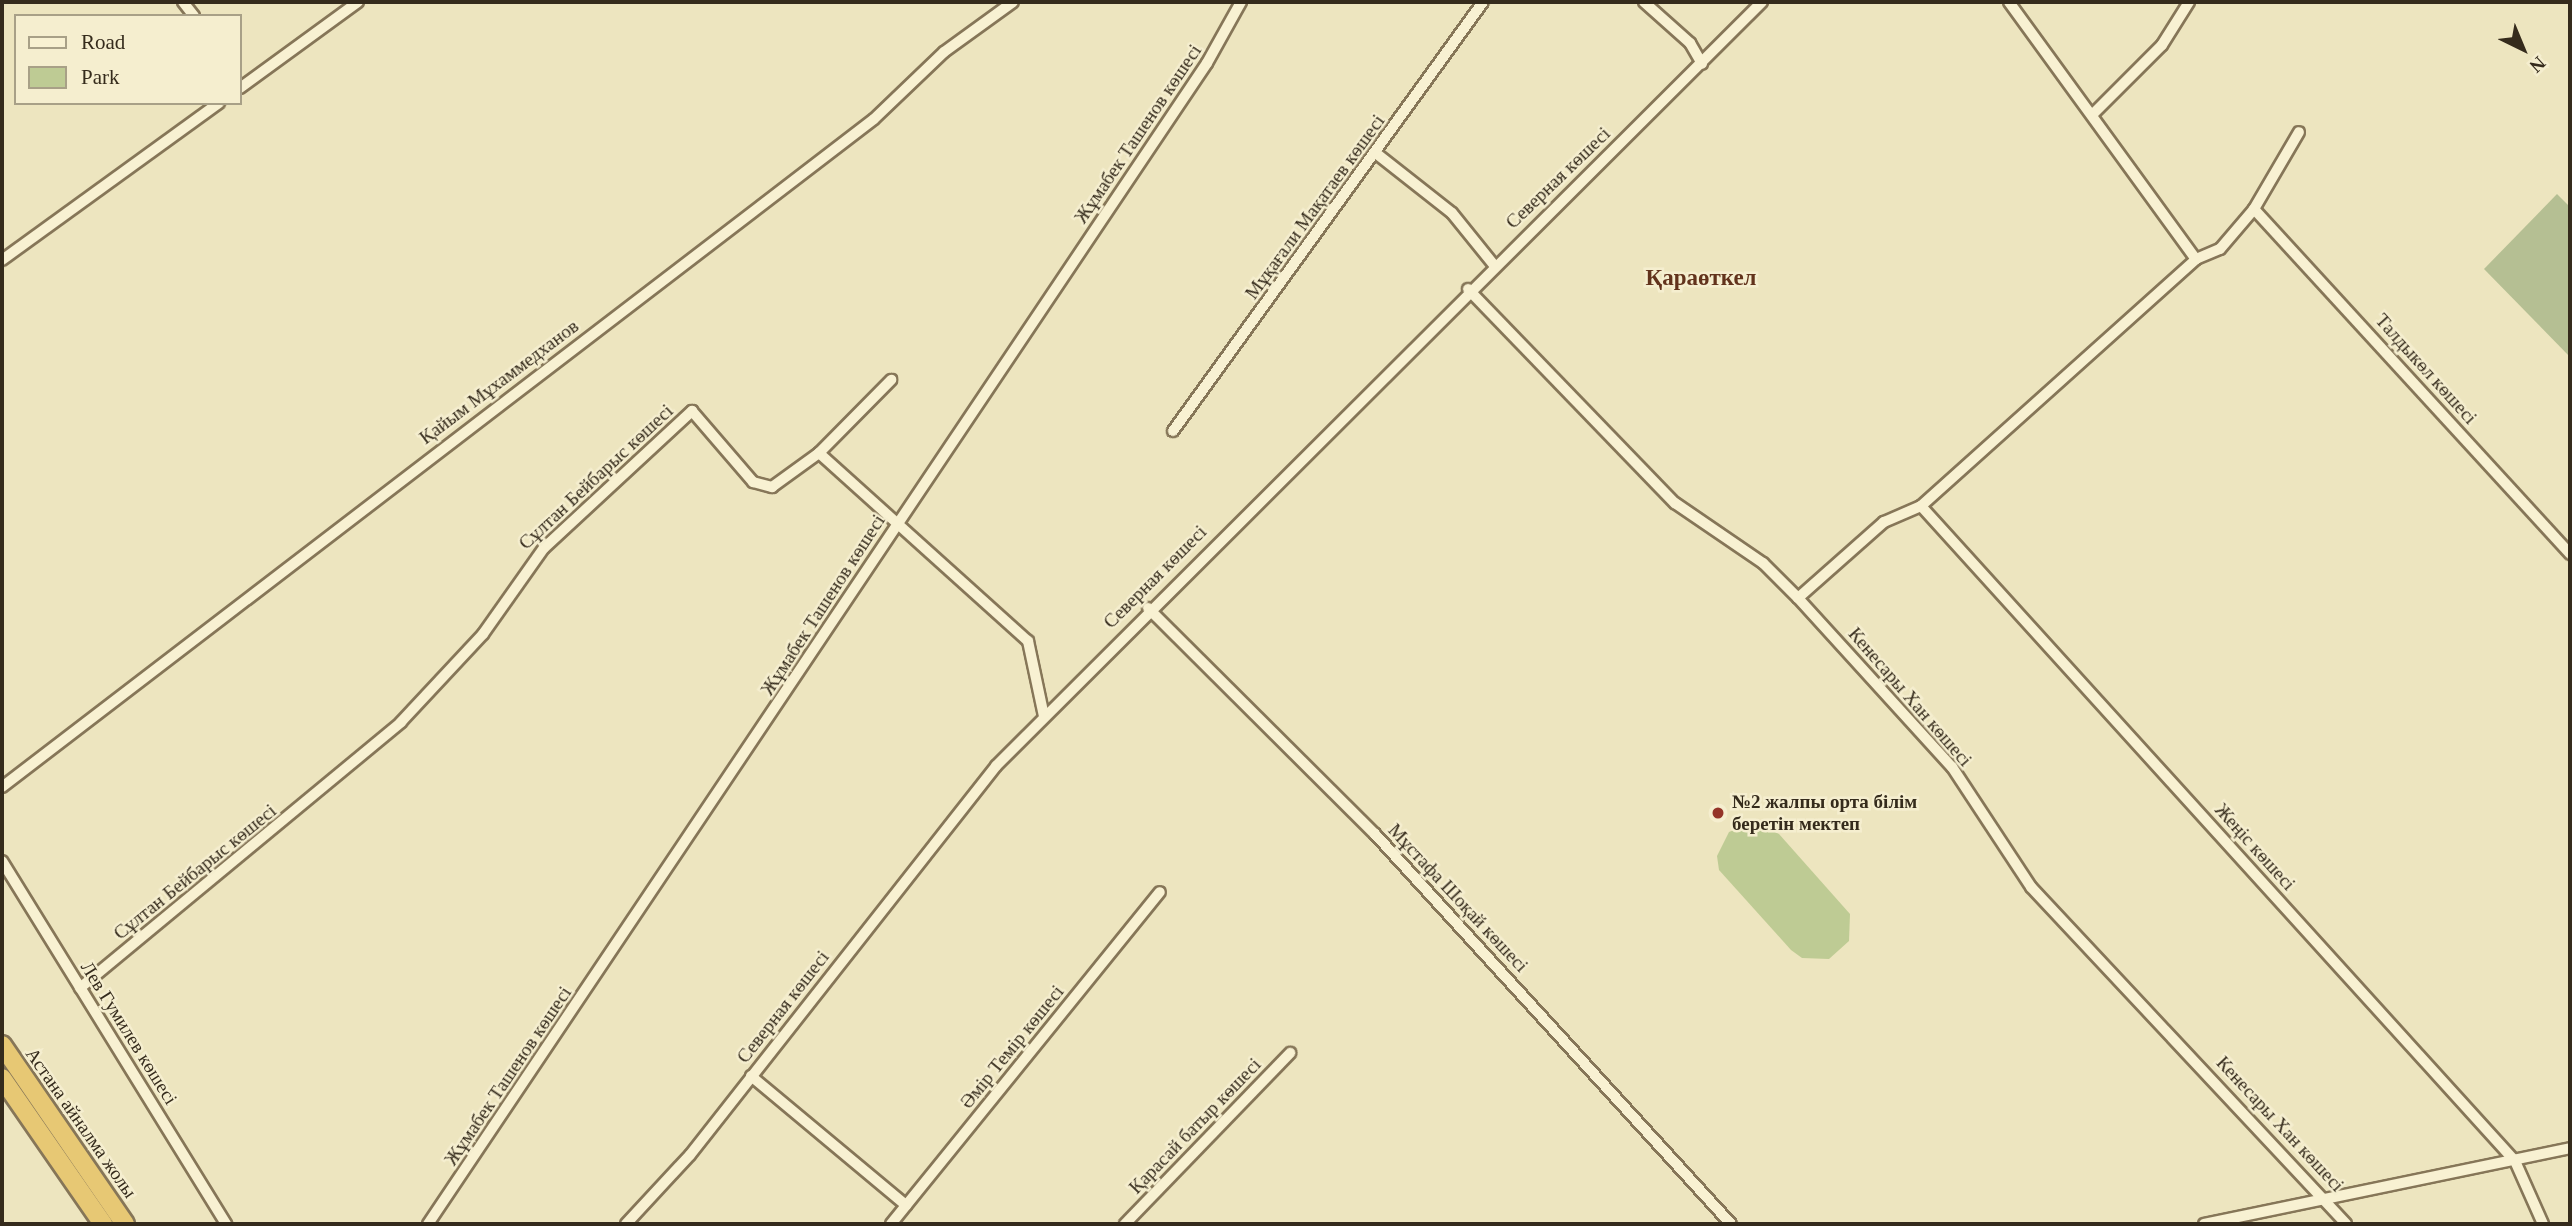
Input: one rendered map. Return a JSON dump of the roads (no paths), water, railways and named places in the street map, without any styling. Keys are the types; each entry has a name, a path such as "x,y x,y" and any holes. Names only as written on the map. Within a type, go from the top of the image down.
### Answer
{"highway":[{"name":"Астана айналма жолы","path":"2,1045 125,1224"},
{"name":"Астана айналма жолы","path":"2,1078 103,1224"}],"street":[{"path":"242,82 358,2"},
{"name":"Қайым Мұхаммедханов","path":"2,787 874,120 944,52 1013,2"},
{"name":"Жұмабек Ташенов көшесі","path":"428,1224 1192,86 1241,2"},
{"name":"Мұқағали Мақатаев көшесі","path":"1173,431 1377,154 1483,2"},
{"path":"1644,2 1690,43 1702,64"},
{"name":"Северная көшесі","path":"626,1224 751,1076 996,766 1148,608 1468,289 1702,64 1762,2"},
{"path":"2009,2 2094,113 2196,259"},
{"path":"2094,113 2162,45 2189,2"},
{"path":"2,260 216,105"},
{"path":"1798,598 1884,522 1921,506 2196,259 2220,249 2254,209 2299,132"},
{"path":"1377,154 1443,205 1494,265"},
{"name":"Талдыкөл көшесі","path":"2254,209 2570,554"},
{"name":"Кенесары Хан көшесі","path":"1468,289 1675,503 1763,564 1798,598 1951,767 2031,887 2328,1198 2346,1224"},
{"path":"891,380 818,453 895,526 1028,641 1044,716"},
{"name":"Сұлтан Бейбарыс көшесі","path":"80,988 401,722 483,634 521,572 692,411 753,482 772,487 789,480 818,453"},
{"name":"Жеңіс көшесі","path":"1921,506 2515,1161 2543,1224"},
{"name":"Мұстафа Шоқай көшесі","path":"1148,608 1375,834 1731,1224"},
{"name":"Лев Гумилев көшесі","path":"2,861 226,1224"},
{"name":"Әмір Темір көшесі","path":"891,1224 1160,892"},
{"name":"Қарасай батыр көшесі","path":"1125,1224 1290,1053"},
{"path":"751,1076 906,1205"},
{"path":"2204,1224 2570,1148"}],"place":[{"name":"№2 жалпы орта білім беретін мектеп","path":"1718,813"}],"district":[{"name":"Қараөткел","path":"1701,278"}]}
